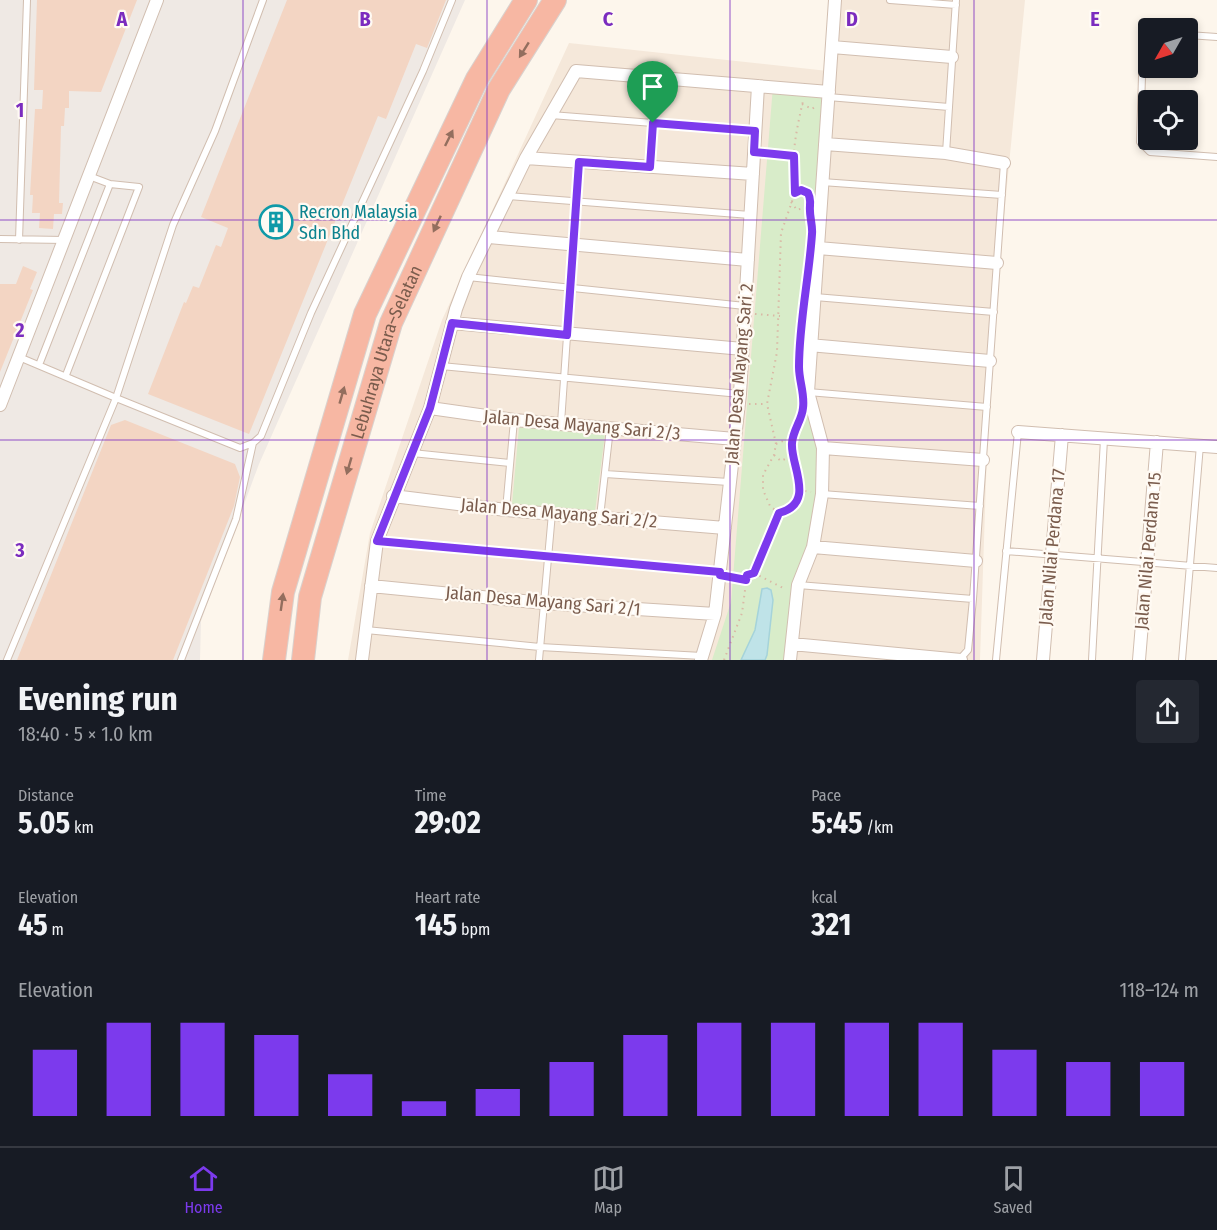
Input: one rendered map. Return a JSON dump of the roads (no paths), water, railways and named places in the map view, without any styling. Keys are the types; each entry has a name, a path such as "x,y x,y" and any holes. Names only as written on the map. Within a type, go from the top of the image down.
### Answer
{"highway":[{"name":"Lebuhraya Utara–Selatan","path":"273,660 284,592 365,314 477,79 526,0"},
{"name":"Lebuhraya Utara–Selatan","path":"303,660 310,597 391,323 499,89 555,0"}],"street":[{"path":"0,405 157,0"},
{"path":"790,660 792,587 813,547 822,494 823,448 808,393 835,0"},
{"path":"832,47 952,57"},
{"path":"362,660 377,541 430,408 452,323 468,277 526,158 576,71 829,94"},
{"name":"Jalan Desa Mayang Sari 2","path":"702,658 715,614 735,439 743,349 758,86"},
{"path":"825,144 946,153 1004,163"},
{"path":"526,158 753,174"},
{"path":"489,237 748,260"},
{"path":"818,248 997,263"},
{"path":"452,323 743,349"},
{"path":"810,345 990,361"},
{"name":"Jalan Desa Mayang Sari 2/3","path":"430,408 514,420 735,439"},
{"path":"1017,432 1217,447"},
{"name":"Jalan Nilai Perdana 17","path":"1043,660 1062,435"},
{"name":"Jalan Nilai Perdana 15","path":"1139,660 1157,442"},
{"path":"823,448 983,460"},
{"name":"Jalan Desa Mayang Sari 2/2","path":"393,496 506,510 725,528"},
{"path":"813,547 976,561"},
{"name":"Jalan Desa Mayang Sari 2/1","path":"371,586 544,603 715,614"},
{"path":"792,644 960,660"}],"lane":[{"path":"19,240 27,0"},
{"path":"7,660 116,398 173,225 215,131 263,0"},
{"path":"19,357 240,448 253,443 261,436 311,313 423,71 452,0"},
{"path":"890,0 956,2 946,153"},
{"path":"1198,36 1217,37"},
{"path":"650,167 656,78"},
{"path":"1142,78 1140,142 1150,152 1217,157"},
{"path":"829,94 949,107"},
{"path":"551,114 755,131"},
{"path":"561,423 579,162"},
{"path":"960,660 968,650 973,600 1004,163"},
{"path":"66,375 139,187 110,184 89,176"},
{"path":"822,182 1002,195"},
{"path":"39,365 110,184"},
{"path":"508,196 750,215"},
{"path":"0,239 65,240"},
{"path":"468,277 745,310"},
{"path":"813,297 994,312"},
{"path":"440,366 739,398"},
{"path":"808,393 987,407"},
{"path":"506,510 514,420"},
{"path":"600,517 610,428"},
{"path":"996,660 1017,432"},
{"path":"1092,660 1104,438"},
{"path":"181,660 236,519 253,443"},
{"path":"1182,660 1200,445"},
{"path":"411,453 510,463"},
{"path":"605,474 730,482"},
{"path":"822,494 980,506"},
{"path":"539,660 552,513"},
{"path":"377,541 548,559 720,573"},
{"path":"1006,551 1217,568"},
{"path":"792,587 973,600"},
{"path":"366,630 540,647 702,658"}],"water":[{"path":"762,589 771,590 773,600 767,655 765,660 741,660 755,630"}],"place":[{"name":"Recron Malaysia Sdn Bhd","path":"276,222"}]}
